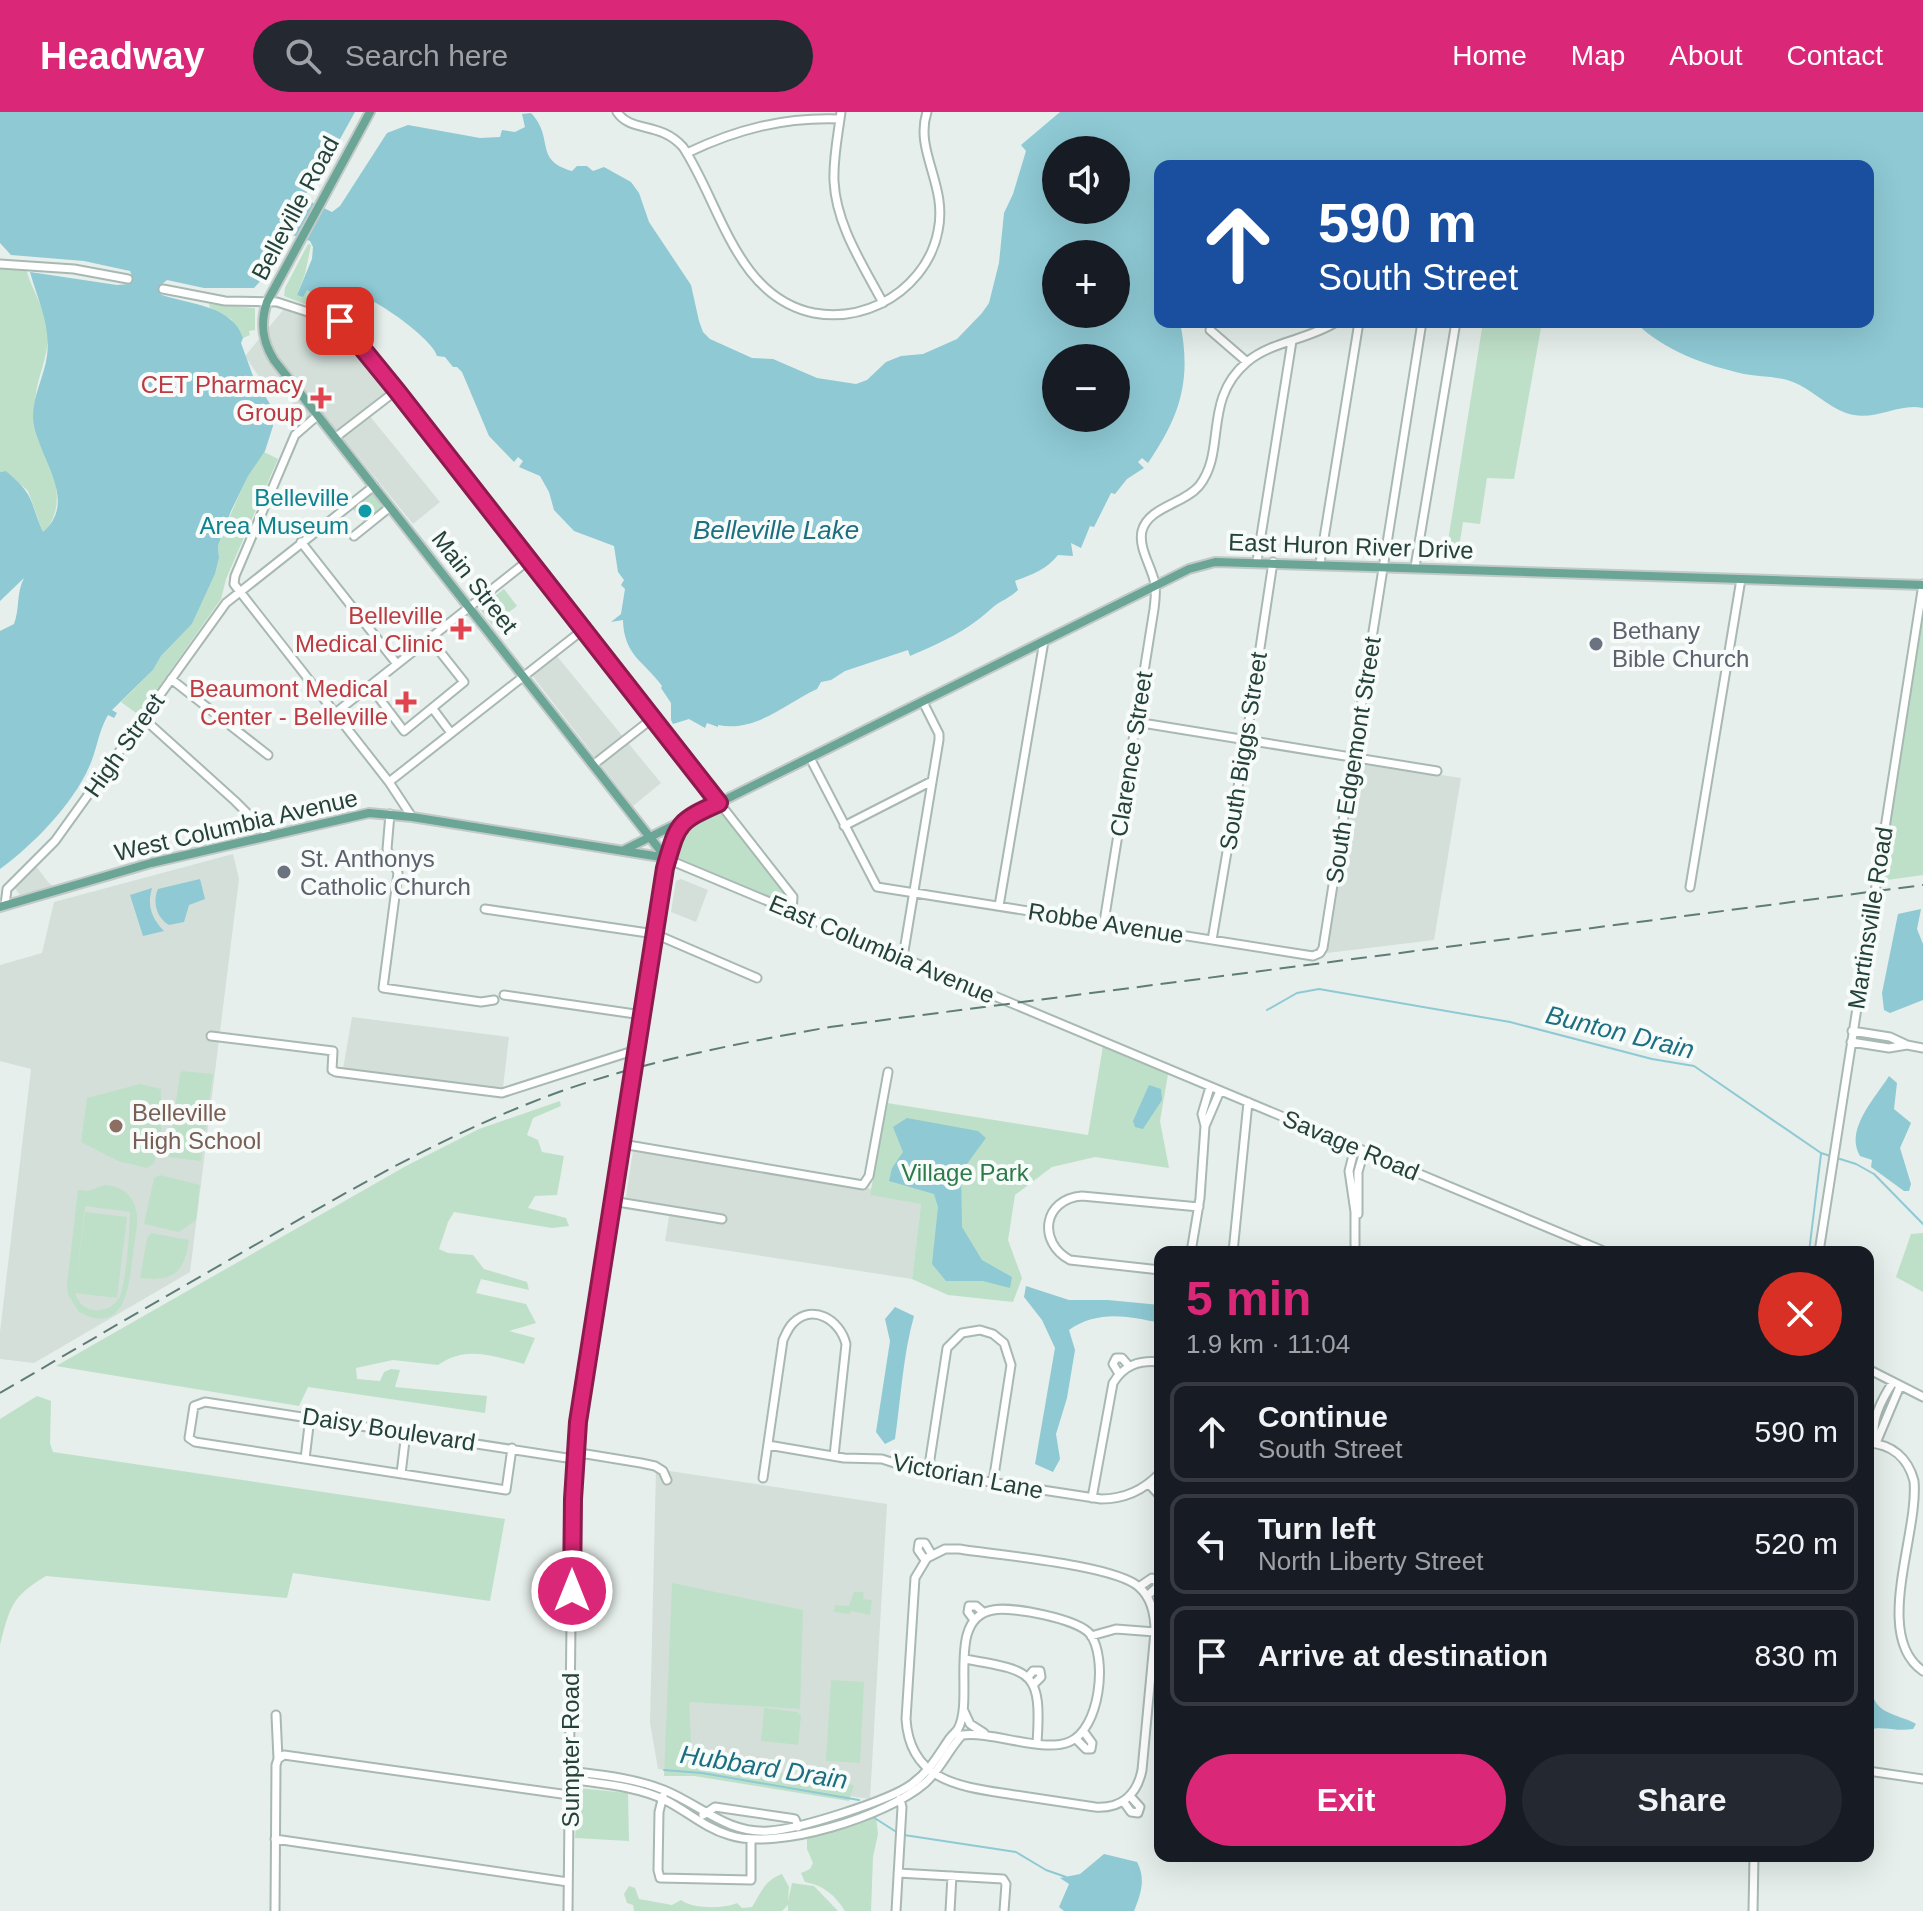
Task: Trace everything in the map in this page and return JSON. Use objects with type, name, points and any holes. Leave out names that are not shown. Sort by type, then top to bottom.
[{"type":"main road","name":"Belleville Road","points":[[262,325],[267,302],[370,112]]},
{"type":"main road","name":"Main Street","points":[[262,325],[271,355],[667,859]]},
{"type":"main road","name":"East Huron River Drive","points":[[624,850],[1205,564],[1257,561],[1923,585]]},
{"type":"main road","name":"West Columbia Avenue","points":[[3,906],[97,877],[355,816],[390,814],[412,817],[667,859]]},
{"type":"street","points":[[617,112],[626,122],[667,133],[687,153],[744,263],[771,294],[796,308],[825,314],[856,312],[883,303],[901,292],[917,276],[932,250],[939,229],[939,192],[923,137],[927,112]]},
{"type":"street","points":[[687,153],[729,134],[760,125],[841,116],[834,168],[837,204],[846,231],[883,303]]},
{"type":"street","points":[[0,264],[74,269],[128,279]]},
{"type":"street","points":[[163,289],[225,301],[277,302],[345,324],[793,897],[792,910]]},
{"type":"street","points":[[1155,586],[1142,541],[1142,528],[1153,515],[1190,494],[1203,480],[1209,464],[1220,403],[1231,379],[1247,362],[1265,350],[1326,328]]},
{"type":"street","points":[[1320,563],[1358,328]]},
{"type":"street","name":"South Edgemont Street","points":[[1320,953],[1421,328]]},
{"type":"street","points":[[1415,567],[1455,328]]},
{"type":"street","points":[[1210,330],[1247,362]]},
{"type":"street","points":[[1257,561],[1292,341]]},
{"type":"street","points":[[336,437],[397,390]]},
{"type":"street","points":[[318,415],[295,435],[234,584],[389,782],[412,817]]},
{"type":"street","name":"High Street","points":[[3,906],[7,889],[55,841],[216,614],[239,590],[374,486]]},
{"type":"street","points":[[354,536],[390,507]]},
{"type":"street","points":[[301,542],[397,664]]},
{"type":"street","points":[[334,714],[529,560]]},
{"type":"street","name":"South Biggs Street","points":[[1212,940],[1273,562]]},
{"type":"street","points":[[1690,887],[1741,579]]},
{"type":"street","name":"Martinsville Road","points":[[1820,1246],[1923,585]]},
{"type":"street","name":"Clarence Street","points":[[1104,922],[1154,609],[1155,586]]},
{"type":"street","points":[[389,782],[584,629]]},
{"type":"street","points":[[370,686],[404,731],[433,709],[464,682],[430,639]]},
{"type":"street","points":[[999,906],[1044,641]]},
{"type":"street","points":[[171,679],[268,755]]},
{"type":"street","points":[[903,957],[939,737],[923,702]]},
{"type":"street","points":[[433,709],[451,733]]},
{"type":"street","points":[[143,718],[269,835]]},
{"type":"street","points":[[593,765],[653,718]]},
{"type":"street","points":[[1136,722],[1437,771]]},
{"type":"street","points":[[810,758],[844,826],[932,781]]},
{"type":"street","points":[[390,814],[387,849],[398,873],[383,988],[481,1002],[494,1000]]},
{"type":"street","name":"Sumpter Road","points":[[568,1911],[575,1455],[667,859],[674,835],[685,820]]},
{"type":"street","name":"Robbe Avenue","points":[[844,826],[872,884],[877,887],[1313,956],[1320,953]]},
{"type":"street","name":"East Columbia Avenue","points":[[667,859],[1096,1039]]},
{"type":"street","points":[[485,909],[655,934],[757,978]]},
{"type":"street","points":[[504,995],[642,1015]]},
{"type":"street","points":[[1852,1031],[1890,1037],[1923,1048]]},
{"type":"street","points":[[211,1036],[333,1051],[332,1070],[336,1072],[502,1093],[636,1050]]},
{"type":"street","name":"Savage Road","points":[[1096,1039],[1592,1246]]},
{"type":"street","points":[[1851,1042],[1889,1048],[1907,1045]]},
{"type":"street","points":[[622,1144],[863,1185],[869,1176],[888,1072]]},
{"type":"street","points":[[1192,1246],[1199,1207],[1205,1126],[1202,1114],[1210,1087]]},
{"type":"street","points":[[1205,1126],[1220,1091]]},
{"type":"street","points":[[1234,1246],[1248,1102]]},
{"type":"street","points":[[1355,1147],[1349,1171],[1357,1246]]},
{"type":"street","points":[[1356,1229],[1358,1172],[1364,1151]]},
{"type":"street","points":[[1154,1269],[1070,1260],[1051,1242],[1047,1231],[1051,1214],[1064,1200],[1082,1196],[1199,1207]]},
{"type":"street","points":[[612,1201],[722,1219]]},
{"type":"street","points":[[763,1478],[783,1340],[794,1321],[808,1314],[820,1315],[839,1327],[846,1344],[834,1456]]},
{"type":"street","points":[[928,1472],[947,1348],[962,1333],[980,1330],[993,1334],[1004,1343],[1011,1365],[993,1482]]},
{"type":"street","points":[[1119,1374],[1113,1364],[1114,1359],[1122,1358],[1129,1366]]},
{"type":"street","points":[[1092,1498],[1109,1393],[1119,1374],[1129,1366],[1143,1361],[1154,1362]]},
{"type":"street","points":[[1874,1372],[1923,1397]]},
{"type":"street","points":[[1874,1438],[1896,1384]]},
{"type":"street","name":"Daisy Boulevard","points":[[305,1459],[195,1442],[189,1438],[194,1406],[203,1402],[567,1458],[586,1454],[655,1466],[663,1471],[667,1480]]},
{"type":"street","points":[[310,1417],[305,1459],[401,1474],[506,1490],[512,1448]]},
{"type":"street","points":[[401,1474],[406,1432]]},
{"type":"street","points":[[1874,1444],[1888,1447],[1901,1456],[1914,1481],[1898,1623],[1904,1651],[1922,1670]]},
{"type":"street","name":"Victorian Lane","points":[[768,1445],[834,1456],[882,1459],[928,1472],[1092,1498],[1123,1496],[1154,1479]]},
{"type":"street","points":[[1149,1484],[1154,1489]]},
{"type":"street","points":[[1154,1614],[1147,1596],[1139,1587],[1110,1572],[959,1549],[945,1549],[928,1557],[917,1572],[914,1584],[906,1719],[912,1747],[932,1771],[961,1787],[1109,1807],[1127,1799],[1137,1786],[1142,1770],[1154,1643]]},
{"type":"street","points":[[1139,1587],[1154,1579]]},
{"type":"street","points":[[1147,1596],[1154,1590]]},
{"type":"street","points":[[974,1620],[968,1612],[969,1606],[976,1606],[983,1612]]},
{"type":"street","points":[[569,1775],[664,1795],[724,1834],[773,1840],[848,1821],[899,1797],[932,1771],[962,1735],[990,1735],[1058,1745],[1076,1739],[1084,1732],[1095,1709],[1099,1662],[1091,1636],[1080,1625],[1001,1609],[983,1612],[974,1620],[966,1635],[964,1714],[970,1724],[990,1735]]},
{"type":"street","points":[[1091,1636],[1116,1629],[1154,1632]]},
{"type":"street","points":[[965,1659],[1010,1667],[1031,1680],[1039,1706],[1037,1743]]},
{"type":"street","points":[[932,1771],[958,1729],[963,1704]]},
{"type":"street","points":[[275,1911],[280,1758],[276,1715]]},
{"type":"street","points":[[1076,1739],[1086,1749],[1091,1749],[1092,1743],[1084,1732]]},
{"type":"street","points":[[280,1758],[317,1758],[569,1795]]},
{"type":"street","points":[[1874,1772],[1923,1779]]},
{"type":"street","points":[[569,1775],[628,1780],[751,1836],[899,1797]]},
{"type":"street","points":[[664,1795],[659,1812],[660,1878],[751,1880],[751,1836]]},
{"type":"street","points":[[896,1911],[899,1797]]},
{"type":"street","points":[[699,1820],[715,1807],[795,1819],[800,1834]]},
{"type":"street","points":[[275,1839],[568,1882]]},
{"type":"street","points":[[1753,1911],[1754,1862]]},
{"type":"street","points":[[898,1873],[1003,1879],[1006,1884],[1004,1911]]},
{"type":"street","points":[[950,1911],[952,1876]]},
{"type":"shaded area","points":[[284,309],[343,328],[391,388],[364,409],[440,502],[413,524],[320,410],[296,427],[283,412],[297,399],[279,376],[264,384],[245,356]]},
{"type":"shaded area","points":[[556,655],[661,783],[633,806],[531,674]]},
{"type":"shaded area","points":[[1357,762],[1461,778],[1434,940],[1327,953]]},
{"type":"shaded area","name":"Belleville High School","points":[[233,854],[239,879],[190,1272],[34,1363],[0,1359],[0,1332],[31,1069],[0,1061],[0,965],[42,953],[54,902]]},
{"type":"shaded area","points":[[36,866],[53,886],[20,895],[13,886]]},
{"type":"shaded area","points":[[681,879],[708,890],[696,922],[671,912],[676,881]]},
{"type":"shaded area","points":[[352,1017],[509,1037],[502,1096],[342,1075]]},
{"type":"shaded area","points":[[633,1151],[922,1197],[912,1279],[665,1241],[669,1216],[624,1209]]},
{"type":"shaded area","points":[[656,1469],[887,1504],[870,1799],[658,1769],[650,1723]]},
{"type":"green space","points":[[308,244],[311,245],[305,274],[297,295],[307,290],[345,294],[327,313],[284,296],[285,288]]},
{"type":"green space","points":[[0,268],[27,270],[48,326],[47,349],[36,392],[35,418],[38,438],[49,462],[57,494],[54,515],[43,533],[28,491],[6,471],[0,472]]},
{"type":"green space","points":[[209,304],[255,308],[255,330],[249,331],[250,335],[243,338],[231,319],[210,308]]},
{"type":"green space","points":[[1482,328],[1541,328],[1514,479],[1487,478],[1480,524],[1463,522],[1457,561],[1445,560]]},
{"type":"green space","points":[[264,452],[278,459],[226,579],[221,599],[139,715],[121,702],[192,624],[215,574],[218,546],[232,511],[248,475]]},
{"type":"green space","points":[[373,493],[382,507],[364,522],[352,508]]},
{"type":"green space","points":[[504,589],[517,606],[492,625],[479,608]]},
{"type":"green space","points":[[1923,612],[1923,875],[1880,881]]},
{"type":"green space","points":[[720,809],[791,898],[791,902],[786,904],[672,855],[679,835],[688,824]]},
{"type":"green space","name":"Village Park","points":[[1103,1046],[1168,1074],[1160,1121],[1169,1168],[1095,1157],[1052,1167],[1015,1195],[1008,1240],[1022,1278],[1013,1302],[948,1295],[912,1279],[921,1204],[870,1195],[887,1103],[1088,1135]]},
{"type":"green space","points":[[180,1073],[213,1074],[201,1161],[168,1157]]},
{"type":"green space","points":[[140,1084],[161,1089],[161,1136],[154,1163],[147,1168],[118,1161],[81,1142],[87,1098]]},
{"type":"green space","points":[[560,1101],[561,1106],[533,1118],[527,1135],[538,1140],[542,1152],[564,1156],[557,1195],[535,1196],[528,1208],[566,1218],[569,1226],[552,1228],[454,1212],[439,1249],[473,1255],[484,1269],[527,1282],[529,1290],[481,1279],[476,1293],[526,1304],[536,1323],[509,1331],[535,1338],[524,1364],[470,1354],[459,1355],[438,1365],[393,1360],[356,1368],[357,1379],[380,1381],[384,1372],[400,1370],[395,1387],[487,1396],[485,1413],[308,1387],[299,1406],[56,1366],[406,1166],[479,1129]]},
{"type":"green space","points":[[160,1175],[200,1185],[196,1220],[179,1232],[144,1224],[154,1178]]},
{"type":"green space","points":[[104,1185],[122,1190],[132,1199],[137,1216],[127,1293],[116,1313],[107,1318],[95,1318],[79,1312],[68,1295],[78,1190],[88,1191]],"holes":[[[85,1206],[130,1212],[126,1268],[120,1296],[109,1308],[86,1308],[75,1293],[117,1298],[127,1217],[85,1212],[75,1292]]]},
{"type":"green space","points":[[151,1233],[189,1240],[184,1260],[175,1273],[161,1278],[140,1278],[147,1238]]},
{"type":"green space","points":[[1923,1233],[1923,1292],[1896,1277],[1911,1234]]},
{"type":"green space","points":[[37,1396],[51,1401],[50,1443],[53,1452],[505,1519],[490,1601],[293,1573],[287,1598],[46,1576],[25,1590],[14,1604],[0,1645],[0,1419]]},
{"type":"green space","points":[[672,1583],[803,1610],[800,1709],[689,1702],[692,1758],[854,1785],[849,1801],[694,1776],[664,1776]]},
{"type":"green space","points":[[854,1592],[864,1592],[863,1599],[872,1600],[870,1615],[851,1611],[850,1614],[834,1612],[835,1605],[849,1606]]},
{"type":"green space","points":[[831,1680],[864,1682],[860,1763],[826,1761]]},
{"type":"green space","points":[[764,1708],[797,1712],[801,1716],[798,1745],[761,1741]]},
{"type":"green space","points":[[578,1788],[628,1793],[629,1841],[575,1838]]},
{"type":"green space","points":[[876,1816],[878,1834],[873,1857],[871,1911],[845,1911],[828,1892],[805,1882],[801,1873],[810,1869],[813,1863],[807,1849],[807,1838]]},
{"type":"green space","points":[[782,1874],[789,1887],[788,1901],[792,1883],[814,1886],[838,1911],[788,1911],[788,1905],[782,1911],[634,1911],[624,1894],[629,1886],[635,1888],[639,1899],[672,1905],[681,1900],[709,1907],[737,1903],[742,1908],[752,1907],[767,1883]]},
{"type":"water","name":"Belleville Lake","points":[[0,112],[355,112],[305,195],[309,201],[332,212],[340,206],[387,133],[408,125],[480,138],[500,137],[502,130],[515,132],[525,127],[522,114],[531,113],[542,131],[548,154],[560,166],[572,171],[577,166],[587,166],[593,171],[604,167],[631,182],[639,193],[649,222],[691,285],[699,321],[710,339],[752,358],[773,359],[817,378],[856,384],[867,380],[886,362],[901,356],[923,354],[957,339],[982,313],[989,303],[999,263],[1004,213],[1026,151],[1021,145],[1060,112],[1923,112],[1923,408],[1904,408],[1866,416],[1846,413],[1793,382],[1744,374],[1686,356],[1642,328],[1874,328],[1874,160],[1154,160],[1154,328],[1181,328],[1185,362],[1184,380],[1175,413],[1148,463],[1142,458],[1138,462],[1144,468],[1127,479],[1115,494],[1111,493],[1094,527],[1090,526],[1081,548],[1071,543],[1073,556],[1058,555],[1044,568],[1015,581],[1018,590],[1015,593],[963,630],[910,656],[908,650],[845,671],[821,682],[817,689],[770,715],[745,725],[718,727],[707,723],[705,728],[689,719],[673,724],[671,703],[662,686],[631,650],[623,620],[611,622],[621,614],[625,589],[621,585],[624,580],[618,572],[614,546],[574,531],[554,510],[540,476],[519,467],[523,461],[518,457],[514,462],[489,436],[462,372],[445,357],[437,356],[425,340],[402,320],[355,294],[327,297],[307,290],[303,297],[297,295],[312,259],[310,241],[287,233],[283,236],[264,277],[254,288],[204,288],[167,280],[159,292],[162,295],[209,308],[238,327],[253,376],[270,404],[269,409],[274,411],[273,426],[265,451],[248,476],[231,511],[218,546],[215,574],[192,624],[161,656],[153,670],[112,710],[117,713],[114,718],[108,715],[89,767],[73,795],[38,836],[0,869],[0,631],[14,624],[24,578],[0,601],[0,472],[6,471],[27,493],[43,532],[54,519],[58,505],[53,476],[35,431],[33,417],[48,345],[43,313],[30,272],[117,285],[130,284],[130,271],[84,261],[11,255],[0,243]]},
{"type":"water","points":[[200,879],[205,899],[189,905],[184,922],[169,925],[159,914],[156,904],[158,889]]},
{"type":"water","points":[[152,888],[151,911],[164,931],[143,936],[130,895]]},
{"type":"water","points":[[1921,909],[1917,929],[1923,944],[1923,1000],[1890,1013],[1884,1010],[1882,993],[1898,914]]},
{"type":"water","points":[[1889,1076],[1897,1083],[1894,1109],[1911,1123],[1900,1148],[1911,1184],[1909,1191],[1904,1191],[1871,1167],[1872,1160],[1860,1156],[1856,1146],[1856,1135],[1864,1114]]},
{"type":"water","points":[[1149,1085],[1161,1089],[1162,1100],[1143,1129],[1135,1127],[1133,1121]]},
{"type":"water","points":[[907,1118],[978,1131],[986,1138],[961,1172],[962,1227],[982,1260],[1012,1277],[1010,1288],[983,1281],[946,1281],[932,1264],[938,1207],[934,1194],[889,1181],[892,1168],[903,1152],[893,1127]]},
{"type":"water","points":[[1026,1286],[1069,1300],[1154,1304],[1154,1322],[1102,1317],[1069,1330],[1075,1350],[1067,1398],[1056,1434],[1060,1459],[1053,1472],[1035,1464],[1055,1348],[1042,1320],[1024,1297]]},
{"type":"water","points":[[895,1307],[914,1316],[895,1439],[885,1444],[876,1432],[890,1341],[885,1319]]},
{"type":"water","points":[[1874,1698],[1888,1712],[1916,1724],[1913,1729],[1874,1729]]},
{"type":"water","points":[[1104,1854],[1137,1862],[1142,1886],[1134,1911],[1064,1911],[1059,1907],[1069,1884],[1060,1878],[1080,1874]]},
{"type":"waterway","name":"Bunton Drain","points":[[1267,1010],[1297,993],[1319,989],[1510,1022],[1652,1059],[1694,1066],[1821,1153],[1856,1164],[1874,1174],[1923,1224]]},
{"type":"waterway","points":[[1810,1246],[1821,1154]]},
{"type":"waterway","name":"Hubbard Drain","points":[[664,1770],[702,1773],[859,1800]]},
{"type":"waterway","name":"Hubbard Drain","points":[[873,1817],[898,1833]]},
{"type":"waterway","name":"Hubbard Drain","points":[[904,1835],[1016,1852],[1046,1870],[1066,1877]]},
{"type":"railway","points":[[0,1393],[402,1162],[548,1096],[652,1064],[830,1027],[1923,885]]},
{"type":"place","name":"CET Pharmacy Group","points":[[321,398]]},
{"type":"place","name":"Belleville Area Museum","points":[[365,511]]},
{"type":"place","name":"Belleville Medical Clinic","points":[[461,629]]},
{"type":"place","name":"Bethany Bible Church","points":[[1596,644]]},
{"type":"place","name":"Beaumont Medical Center - Belleville","points":[[406,702]]},
{"type":"place","name":"St. Anthonys Catholic Church","points":[[284,872]]},
{"type":"place","name":"Belleville High School","points":[[116,1126]]},
{"type":"route","points":[[340,321],[719,803],[685,820],[674,835],[665,868],[578,1422],[572,1591]]}]
